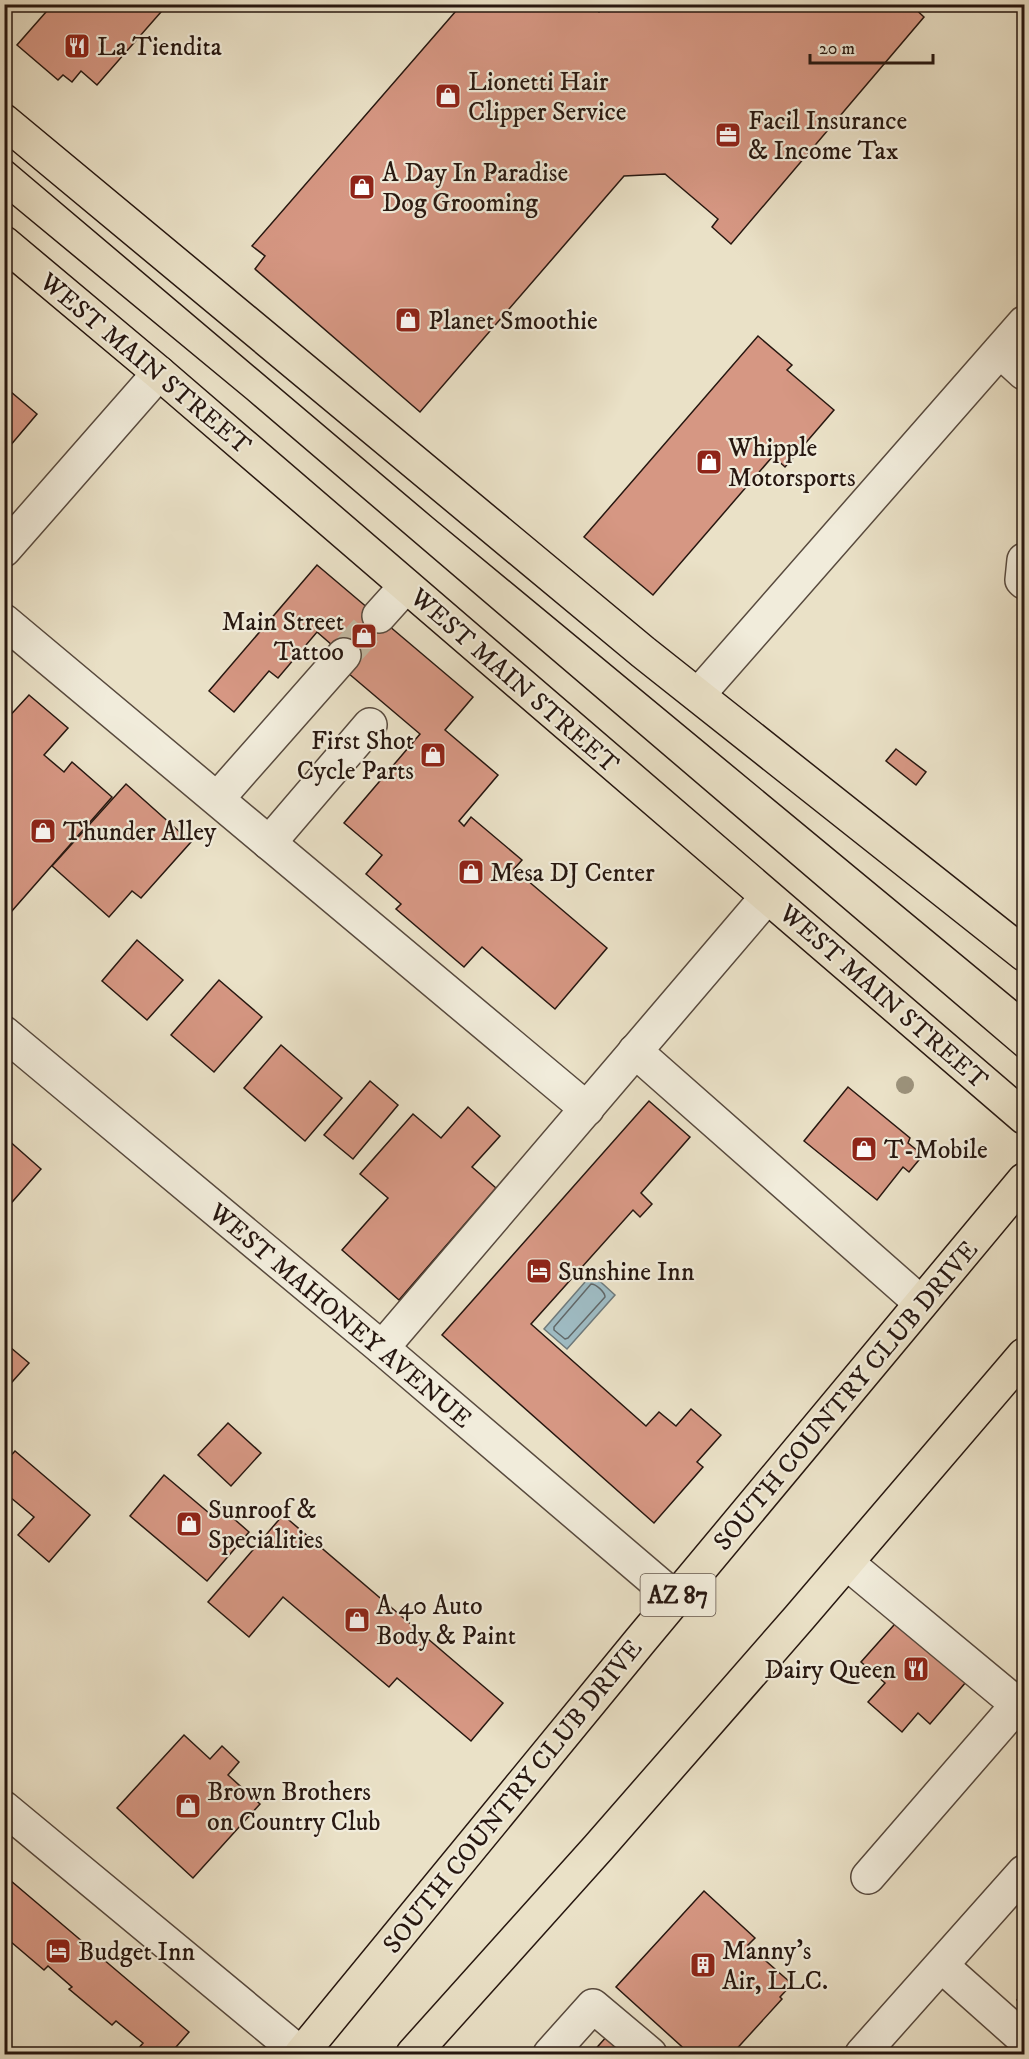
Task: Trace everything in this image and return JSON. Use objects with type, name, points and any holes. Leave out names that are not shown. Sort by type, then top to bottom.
[{"type":"main road","points":[[4,121],[453,495],[698,695],[1024,954]]},
{"type":"main road","name":"WEST MAIN STREET","points":[[4,243],[159,373],[1024,1117]]},
{"type":"main road","name":"SOUTH COUNTRY CLUB DRIVE","points":[[301,2054],[675,1598],[1024,1180]]},
{"type":"main road","points":[[413,2055],[598,1848],[847,1563],[1024,1355]]},
{"type":"street","points":[[698,695],[1024,323]]},
{"type":"street","points":[[1000,351],[1024,373]]},
{"type":"street","points":[[4,550],[159,373]]},
{"type":"street","points":[[1024,560],[1022,580],[1024,582]]},
{"type":"street","points":[[379,616],[406,586]]},
{"type":"street","points":[[4,621],[587,1109]]},
{"type":"street","points":[[218,798],[344,655]]},
{"type":"street","points":[[269,843],[370,725]]},
{"type":"street","points":[[382,1348],[767,897]]},
{"type":"street","name":"WEST MAHONEY AVENUE","points":[[4,1034],[382,1348],[675,1598]]},
{"type":"street","points":[[635,1051],[921,1303]]},
{"type":"street","points":[[847,1563],[1021,1707],[868,1877]]},
{"type":"street","points":[[4,1808],[301,2054]]},
{"type":"street","points":[[862,2055],[1024,1872]]},
{"type":"street","points":[[942,1966],[1024,2039]]},
{"type":"street","points":[[550,2055],[593,2006],[650,2055]]},
{"type":"water","points":[[592,1274],[615,1295],[567,1349],[544,1329]]},
{"type":"building","points":[[53,4],[168,4],[97,85],[81,71],[72,82],[63,75],[58,80],[17,45]]},
{"type":"building","points":[[462,4],[590,4],[599,12],[606,4],[910,4],[924,17],[731,244],[712,227],[718,219],[665,174],[624,176],[420,412],[255,269],[265,256],[252,246]]},
{"type":"building","name":"Whipple Motorsports","points":[[758,336],[792,365],[787,370],[834,410],[785,467],[773,456],[653,595],[584,537]]},
{"type":"building","points":[[4,386],[37,414],[4,453]]},
{"type":"building","points":[[317,565],[473,697],[445,730],[498,775],[459,821],[464,826],[471,817],[522,860],[514,869],[607,948],[555,1009],[482,947],[464,967],[396,909],[401,904],[366,874],[382,855],[344,823],[420,734],[348,673],[355,665],[317,632],[278,678],[269,671],[234,712],[209,691]]},
{"type":"building","name":"Thunder Alley","points":[[29,695],[68,728],[44,755],[64,772],[72,762],[112,797],[4,920],[4,722]]},
{"type":"building","points":[[896,749],[926,772],[916,785],[886,761]]},
{"type":"building","points":[[126,784],[191,842],[141,898],[132,891],[109,917],[52,866]]},
{"type":"building","points":[[137,940],[183,980],[147,1020],[102,981]]},
{"type":"building","points":[[219,980],[262,1017],[214,1072],[171,1035]]},
{"type":"building","points":[[281,1045],[342,1098],[305,1141],[244,1088]]},
{"type":"building","points":[[370,1081],[398,1105],[353,1159],[324,1135]]},
{"type":"building","name":"T-Mobile","points":[[848,1087],[910,1138],[908,1143],[923,1155],[909,1172],[903,1167],[877,1200],[804,1141]]},
{"type":"building","name":"Sunshine Inn","points":[[649,1101],[690,1137],[641,1193],[652,1204],[640,1217],[633,1210],[531,1324],[646,1426],[659,1412],[676,1426],[691,1409],[721,1435],[697,1462],[703,1467],[654,1523],[442,1335]]},
{"type":"building","points":[[468,1107],[500,1136],[472,1167],[496,1188],[399,1300],[342,1250],[388,1198],[360,1174],[413,1114],[441,1138]]},
{"type":"building","points":[[7,1139],[41,1169],[6,1209],[4,1143]]},
{"type":"building","points":[[4,1342],[29,1363],[4,1391]]},
{"type":"building","points":[[228,1423],[261,1453],[231,1486],[198,1455]]},
{"type":"building","points":[[15,1451],[90,1515],[49,1562],[18,1535],[34,1517],[4,1492],[4,1463]]},
{"type":"building","name":"Sunroof & Specialities","points":[[164,1475],[209,1513],[217,1504],[249,1532],[207,1581],[130,1516]]},
{"type":"building","name":"A 40 Auto Body & Paint","points":[[283,1515],[503,1703],[471,1741],[397,1678],[389,1687],[283,1597],[249,1637],[208,1602]]},
{"type":"building","name":"Dairy Queen","points":[[902,1616],[972,1675],[930,1724],[918,1713],[902,1732],[868,1702],[885,1683],[861,1662]]},
{"type":"building","name":"Brown Brothers on Country Club","points":[[184,1735],[210,1759],[222,1746],[239,1762],[228,1775],[260,1804],[193,1878],[117,1808]]},
{"type":"building","name":"Budget Inn","points":[[4,1875],[189,2032],[170,2054],[143,2054],[137,2050],[143,2043],[116,2021],[112,2025],[69,1989],[72,1987],[48,1966],[44,1970],[4,1936]]},
{"type":"building","name":"Manny's Air, LLC.","points":[[704,1891],[755,1938],[748,1945],[792,1984],[780,1997],[782,1999],[732,2054],[690,2054],[616,1987]]},
{"type":"building","points":[[1024,1990],[1024,2007],[1017,2000]]},
{"type":"building","points":[[608,2035],[631,2054],[591,2054]]},
{"type":"building","points":[[4,2043],[15,2052],[19,2048],[27,2054],[4,2054]]},
{"type":"tunnel","points":[[344,655],[379,616]]},
{"type":"tram line","points":[[4,155],[433,518],[1024,1007]]},
{"type":"tram line","points":[[4,198],[247,399],[1024,1062]]},
{"type":"place","name":"La Tiendita","points":[[77,46]]},
{"type":"place","name":"Lionetti Hair Clipper Service","points":[[448,96]]},
{"type":"place","name":"Facil Insurance & Income Tax","points":[[728,135]]},
{"type":"place","name":"A Day In Paradise Dog Grooming","points":[[362,187]]},
{"type":"place","name":"Planet Smoothie","points":[[408,320]]},
{"type":"place","name":"Whipple Motorsports","points":[[709,462]]},
{"type":"place","name":"Main Street Tattoo","points":[[364,636]]},
{"type":"place","name":"First Shot Cycle Parts","points":[[433,755]]},
{"type":"place","name":"Thunder Alley","points":[[43,831]]},
{"type":"place","name":"Mesa DJ Center","points":[[471,872]]},
{"type":"place","name":"T-Mobile","points":[[864,1149]]},
{"type":"place","name":"Sunshine Inn","points":[[539,1271]]},
{"type":"place","name":"Sunroof & Specialities","points":[[189,1524]]},
{"type":"place","name":"A 40 Auto Body & Paint","points":[[357,1620]]},
{"type":"place","name":"Dairy Queen","points":[[916,1669]]},
{"type":"place","name":"Brown Brothers on Country Club","points":[[188,1806]]},
{"type":"place","name":"Budget Inn","points":[[58,1951]]},
{"type":"place","name":"Manny's Air, LLC.","points":[[703,1965]]}]
